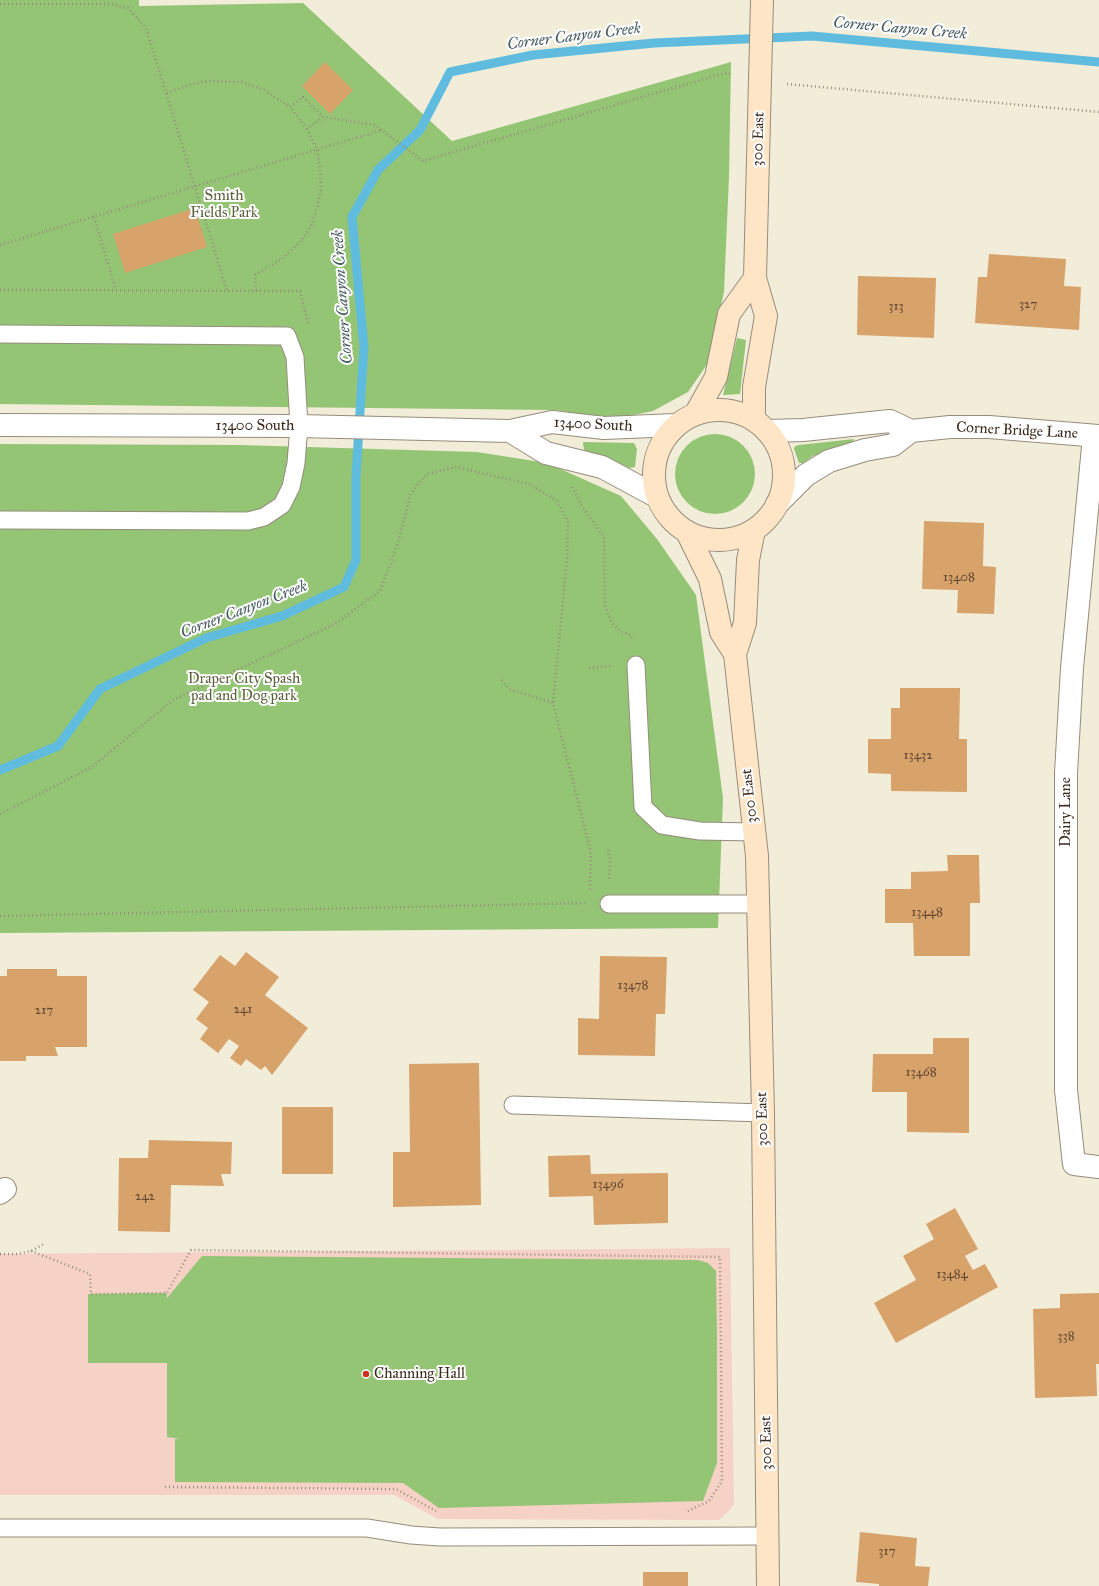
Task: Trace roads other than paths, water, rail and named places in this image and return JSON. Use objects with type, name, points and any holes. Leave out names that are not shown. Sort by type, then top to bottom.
[{"type":"main road","name":"300 East","points":[[761,425],[754,387],[766,316],[754,278],[762,3]]},
{"type":"main road","points":[[696,413],[716,377],[729,314],[754,278]]},
{"type":"main road","points":[[710,410],[726,410],[740,413],[761,425],[778,447],[784,466],[784,485],[778,504],[768,518],[754,530],[738,538],[721,540],[703,538],[687,532],[674,523],[656,496],[653,477],[655,458],[663,440],[676,425],[685,418],[696,413],[710,410]]},
{"type":"main road","name":"300 East","points":[[754,530],[748,560],[745,623],[735,654],[757,856],[763,1113],[768,1586]]},
{"type":"main road","name":"300 East","points":[[687,532],[710,579],[721,632],[735,654]]},
{"type":"street","points":[[761,425],[803,430],[890,421],[911,431],[893,445],[865,450],[829,461],[806,475],[778,504]]},
{"type":"street","name":"13400 South","points":[[0,425],[298,426],[510,431],[552,422],[604,428],[676,425]]},
{"type":"street","name":"Corner Bridge Lane","points":[[911,431],[950,427],[989,427],[1097,436]]},
{"type":"street","name":"13400 South","points":[[510,431],[546,453],[602,467],[656,496]]},
{"type":"street","name":"Dairy Lane","points":[[1097,436],[1072,668],[1066,773],[1066,1090],[1074,1164],[1099,1167]]},
{"type":"lane","points":[[0,334],[287,336],[296,357],[298,426],[296,463],[291,487],[282,505],[264,517],[248,521],[0,520]]},
{"type":"lane","points":[[636,665],[643,807],[662,825],[700,831],[754,832]]},
{"type":"lane","points":[[609,904],[758,904]]},
{"type":"lane","points":[[513,1105],[763,1113]]},
{"type":"lane","points":[[0,1528],[367,1528],[411,1535],[440,1537],[768,1536]]},
{"type":"waterway","name":"Corner Canyon Creek","points":[[0,770],[58,746],[100,689],[206,638],[282,616],[344,587],[356,560],[356,476],[364,347],[352,217],[378,170],[420,130],[450,72],[533,55],[654,43],[812,36],[1099,62]]},
{"type":"place","name":"Channing Hall","points":[[366,1374]]},
{"type":"park label","name":"Smith Fields Park","points":[[224,204]]},
{"type":"park label","name":"Draper City Spash pad and Dog park","points":[[244,688]]}]
